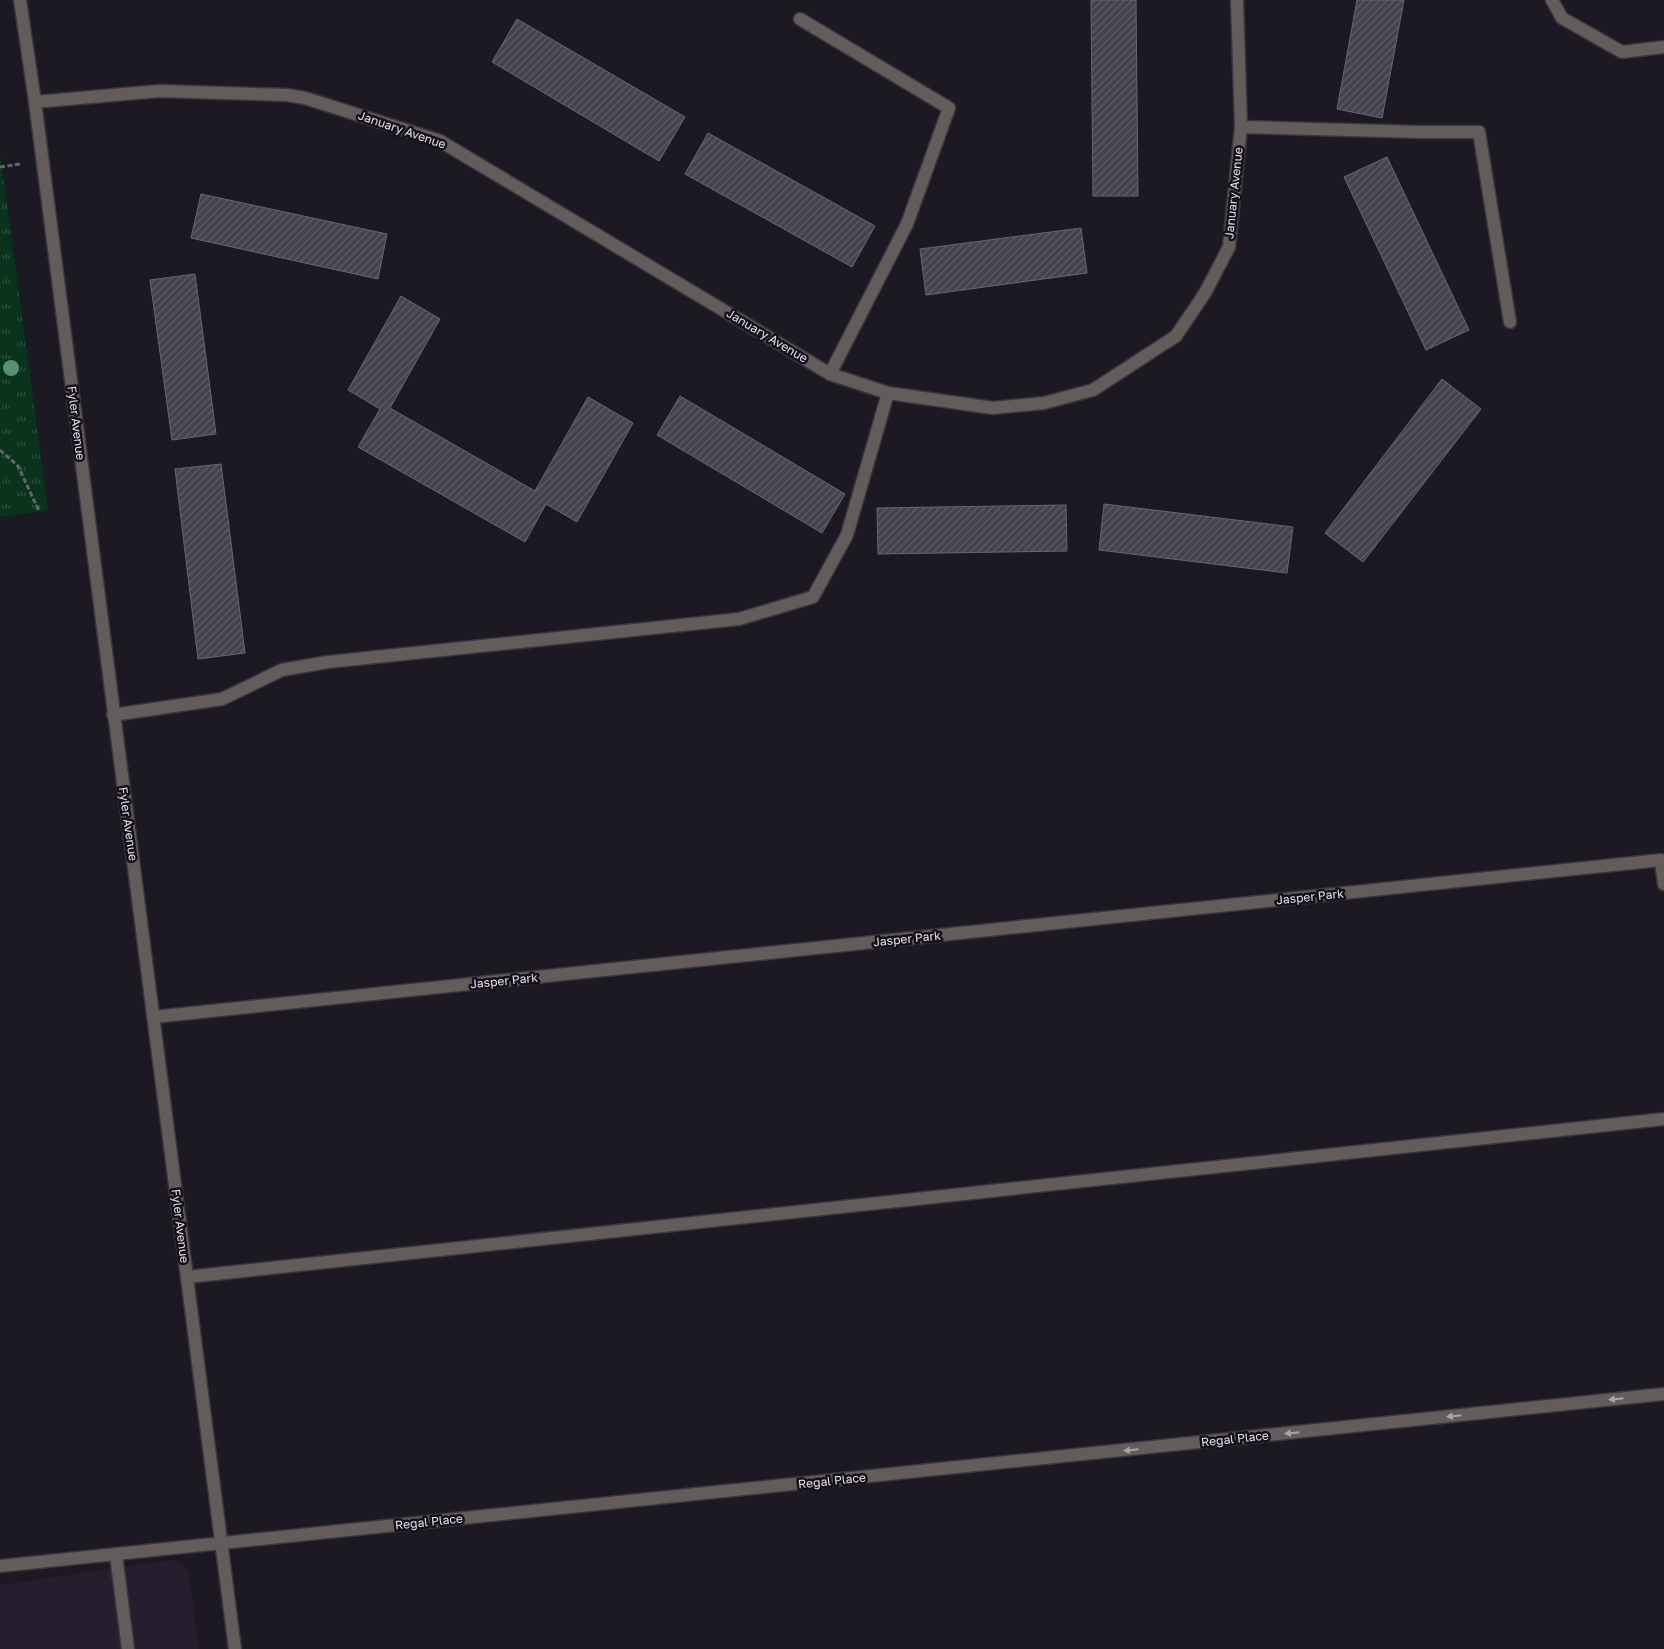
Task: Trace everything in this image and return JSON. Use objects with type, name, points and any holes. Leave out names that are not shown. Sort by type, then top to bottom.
[{"type":"street","name":"Fyler Avenue","points":[[20,0],[35,102],[234,1649]]},
{"type":"street","name":"January Avenue","points":[[35,102],[158,91],[287,95],[305,98],[440,141],[830,374],[888,393],[993,408],[1044,404],[1093,390],[1176,336],[1205,293],[1229,248],[1241,127],[1237,0]]},
{"type":"street","points":[[1552,0],[1562,18],[1622,52],[1664,47]]},
{"type":"street","points":[[800,19],[949,108],[907,224],[830,374]]},
{"type":"street","points":[[1241,127],[1478,132],[1510,322]]},
{"type":"street","points":[[113,715],[222,699],[282,670],[328,662],[739,619],[813,597],[847,535],[888,393]]},
{"type":"street","name":"Jasper Park","points":[[153,1018],[1661,860],[1664,884]]},
{"type":"street","points":[[187,1277],[1664,1120]]},
{"type":"street","name":"Regal Place","points":[[0,1566],[1664,1394]]},
{"type":"street","points":[[116,1555],[128,1649]]},
{"type":"path","points":[[0,450],[18,466],[39,511]]},
{"type":"shaded area","points":[[173,1560],[184,1565],[189,1575],[199,1649],[0,1649],[0,1585]]},
{"type":"green space","points":[[0,153],[48,510],[0,517]]},
{"type":"building","points":[[1091,0],[1136,0],[1138,196],[1093,196]]},
{"type":"building","points":[[1357,0],[1404,0],[1382,118],[1337,109]]},
{"type":"building","points":[[517,19],[685,117],[659,161],[492,62]]},
{"type":"building","points":[[708,133],[875,226],[852,267],[685,174]]},
{"type":"building","points":[[1387,157],[1469,330],[1426,350],[1344,177]]},
{"type":"building","points":[[201,194],[387,234],[378,279],[191,238]]},
{"type":"building","points":[[1081,228],[1087,273],[926,295],[920,249]]},
{"type":"building","points":[[195,274],[216,434],[172,440],[150,280]]},
{"type":"building","points":[[401,296],[440,319],[390,408],[535,491],[588,397],[633,423],[577,522],[546,504],[525,542],[358,447],[380,409],[348,390]]},
{"type":"building","points":[[1442,379],[1481,409],[1363,562],[1325,533]]},
{"type":"building","points":[[680,396],[845,494],[822,533],[657,435]]},
{"type":"building","points":[[221,464],[245,653],[198,659],[175,469]]},
{"type":"building","points":[[1104,504],[1293,527],[1287,573],[1099,550]]},
{"type":"building","points":[[1066,505],[1067,551],[878,554],[877,508]]}]
